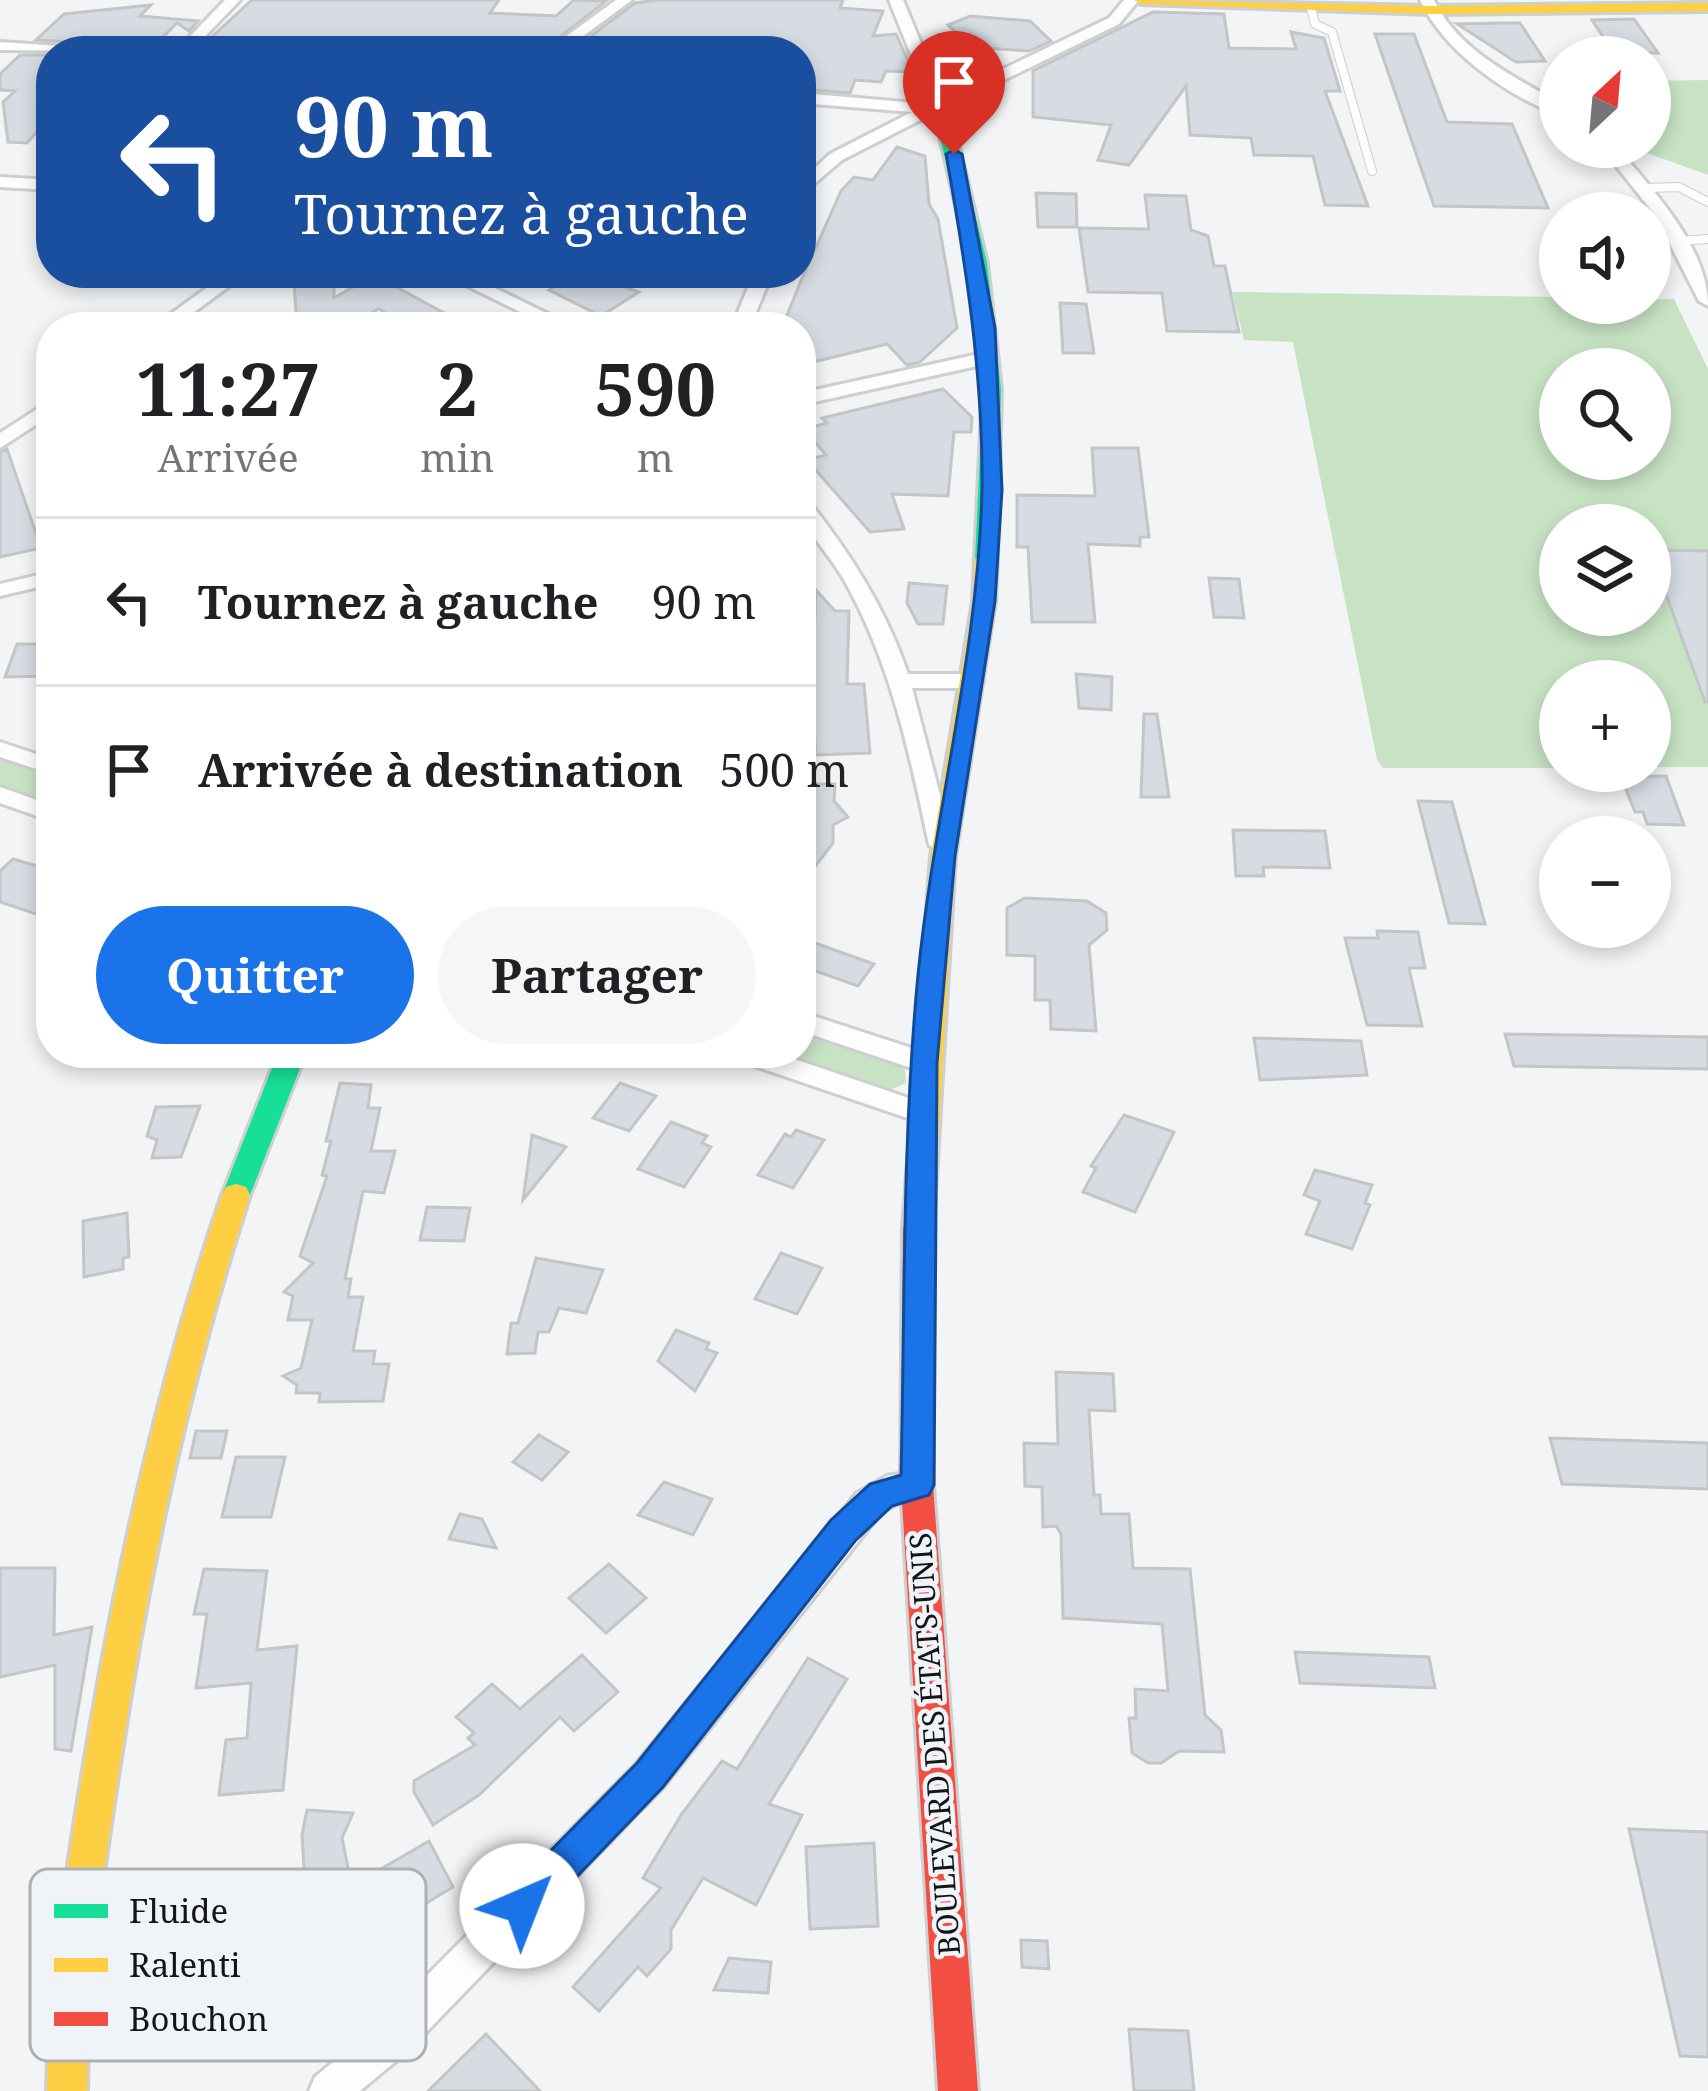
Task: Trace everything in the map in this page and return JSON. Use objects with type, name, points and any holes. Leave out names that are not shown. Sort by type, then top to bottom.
[{"type":"street","points":[[198,36],[233,0]]},
{"type":"street","points":[[574,36],[625,0]]},
{"type":"street","name":"BOULEVARD DES ÉTATS-UNIS","points":[[896,0],[937,104],[978,263],[988,358],[992,490],[971,681],[943,856],[923,1063],[917,1485],[958,2091]]},
{"type":"street","points":[[816,172],[937,104],[1114,21],[1132,0]]},
{"type":"street","points":[[1141,0],[1311,8],[1698,5]]},
{"type":"street","points":[[1429,5],[1457,42],[1539,97]]},
{"type":"street","points":[[0,46],[36,48]]},
{"type":"street","points":[[816,99],[937,104]]},
{"type":"street","points":[[1628,168],[1678,241],[1708,301]]},
{"type":"street","points":[[0,182],[36,184]]},
{"type":"street","points":[[183,312],[217,288]]},
{"type":"street","points":[[482,288],[534,312]]},
{"type":"street","points":[[816,396],[988,358]]},
{"type":"street","points":[[0,442],[36,417]]},
{"type":"street","points":[[816,523],[843,557],[902,681],[943,856]]},
{"type":"street","points":[[0,590],[36,582]]},
{"type":"street","points":[[902,681],[971,681]]},
{"type":"street","points":[[0,749],[36,762]]},
{"type":"street","points":[[0,795],[36,808]]},
{"type":"street","points":[[816,1026],[923,1063]]},
{"type":"street","points":[[88,1869],[104,1748],[158,1455],[224,1226],[286,1068]]},
{"type":"street","points":[[791,1068],[922,1113]]},
{"type":"street","points":[[426,2004],[650,1775],[869,1503],[898,1486],[917,1485]]},
{"type":"street","points":[[67,2091],[69,2061]]},
{"type":"street","points":[[328,2091],[365,2061]]},
{"type":"lane","points":[[1311,8],[1315,24],[1332,32],[1372,171]]},
{"type":"lane","points":[[1646,188],[1679,188],[1708,202]]},
{"type":"lane","points":[[1678,241],[1708,238]]},
{"type":"green space","points":[[1708,80],[1708,175],[1671,162],[1671,81]]},
{"type":"green space","points":[[1232,292],[1539,297],[1539,324],[1671,324],[1674,299],[1708,369],[1708,767],[1671,767],[1671,660],[1539,660],[1539,768],[1383,768],[1377,760],[1293,342],[1244,340]]},
{"type":"green space","points":[[0,758],[36,770],[36,802],[0,789]]},
{"type":"green space","points":[[816,1034],[894,1060],[905,1070],[906,1083],[883,1093],[809,1068],[816,1068]]},
{"type":"building","points":[[252,0],[499,0],[490,13],[556,16],[574,0],[606,1],[561,36],[213,36]]},
{"type":"building","points":[[843,0],[840,8],[883,11],[873,36],[896,34],[913,72],[886,71],[881,82],[855,80],[850,93],[816,90],[816,36],[591,36],[635,3]]},
{"type":"building","points":[[151,5],[140,16],[198,21],[189,31],[177,23],[164,36],[40,36],[64,14]]},
{"type":"building","points":[[1153,12],[1224,14],[1229,48],[1296,49],[1291,32],[1324,38],[1340,91],[1325,91],[1368,206],[1325,205],[1313,156],[1254,155],[1251,138],[1190,135],[1186,86],[1129,165],[1098,160],[1111,125],[1033,117],[1033,71]]},
{"type":"building","points":[[970,16],[1030,21],[1051,41],[1029,51],[972,47],[948,25]]},
{"type":"building","points":[[1634,19],[1646,36],[1603,36],[1592,20]]},
{"type":"building","points":[[1520,23],[1539,52],[1539,61],[1516,62],[1457,24]]},
{"type":"building","points":[[1375,34],[1414,34],[1447,122],[1512,124],[1541,192],[1539,208],[1434,206]]},
{"type":"building","points":[[20,55],[36,55],[36,133],[27,143],[8,142],[3,102],[15,91],[0,90],[0,74]]},
{"type":"building","points":[[897,147],[925,156],[929,204],[938,219],[957,328],[920,362],[907,365],[887,344],[816,361],[816,312],[788,312],[798,288],[816,288],[816,247],[841,191],[854,177],[873,180]]},
{"type":"building","points":[[1036,193],[1076,194],[1077,227],[1038,227]]},
{"type":"building","points":[[1145,195],[1186,196],[1191,230],[1208,236],[1214,266],[1225,266],[1239,332],[1167,331],[1162,293],[1088,292],[1079,228],[1149,229]]},
{"type":"building","points":[[294,288],[334,288],[334,298],[351,288],[398,288],[442,312],[379,309],[296,312]]},
{"type":"building","points":[[627,288],[639,292],[607,312],[593,312],[549,290]]},
{"type":"building","points":[[1060,303],[1086,304],[1094,353],[1063,353]]},
{"type":"building","points":[[943,389],[972,417],[971,432],[954,432],[948,496],[892,494],[904,529],[870,532],[816,470],[816,458],[826,455],[816,443],[816,426],[827,423],[822,418]]},
{"type":"building","points":[[1092,448],[1138,448],[1149,537],[1140,537],[1140,546],[1088,544],[1095,622],[1032,622],[1028,547],[1017,547],[1017,495],[1095,496]]},
{"type":"building","points":[[7,449],[36,533],[36,549],[0,557],[0,452]]},
{"type":"building","points":[[1671,550],[1708,551],[1705,702],[1671,608]]},
{"type":"building","points":[[1209,578],[1239,579],[1244,618],[1214,617]]},
{"type":"building","points":[[909,583],[947,586],[943,624],[918,624],[907,603]]},
{"type":"building","points":[[816,590],[835,611],[849,611],[847,684],[864,684],[870,753],[816,755]]},
{"type":"building","points":[[17,644],[36,644],[36,676],[5,677]]},
{"type":"building","points":[[1076,674],[1112,677],[1111,710],[1079,708]]},
{"type":"building","points":[[1144,714],[1157,714],[1169,797],[1141,797]]},
{"type":"building","points":[[816,784],[835,784],[834,801],[848,817],[833,825],[833,843],[816,865]]},
{"type":"building","points":[[1671,790],[1684,825],[1671,825],[1671,816],[1635,812],[1627,792]]},
{"type":"building","points":[[1418,801],[1452,802],[1485,924],[1449,923]]},
{"type":"building","points":[[1233,830],[1325,831],[1330,868],[1263,867],[1264,876],[1236,876]]},
{"type":"building","points":[[13,859],[36,866],[36,914],[0,902],[0,871]]},
{"type":"building","points":[[1025,898],[1087,901],[1106,913],[1107,930],[1089,945],[1096,1031],[1051,1029],[1050,1000],[1035,1000],[1035,956],[1007,955],[1007,908]]},
{"type":"building","points":[[1377,931],[1418,932],[1425,968],[1409,968],[1422,1026],[1367,1025],[1345,938],[1378,938]]},
{"type":"building","points":[[816,943],[874,964],[858,986],[816,971]]},
{"type":"building","points":[[1505,1034],[1708,1037],[1708,1069],[1514,1066]]},
{"type":"building","points":[[1254,1038],[1361,1041],[1367,1075],[1260,1080]]},
{"type":"building","points":[[340,1083],[371,1085],[368,1108],[380,1108],[371,1151],[395,1151],[384,1193],[363,1191],[345,1279],[351,1279],[348,1297],[363,1297],[353,1351],[375,1351],[373,1364],[389,1364],[383,1401],[319,1402],[320,1393],[296,1393],[297,1385],[283,1376],[301,1368],[312,1320],[288,1320],[293,1296],[284,1292],[313,1263],[300,1256],[327,1176],[322,1175],[331,1141],[326,1141]]},
{"type":"building","points":[[620,1083],[656,1096],[629,1131],[593,1118]]},
{"type":"building","points":[[200,1106],[181,1157],[152,1158],[157,1140],[147,1136],[156,1107]]},
{"type":"building","points":[[1124,1115],[1174,1132],[1135,1212],[1083,1192],[1096,1168],[1091,1166]]},
{"type":"building","points":[[671,1122],[707,1136],[702,1143],[711,1147],[684,1187],[638,1169]]},
{"type":"building","points":[[796,1130],[824,1140],[793,1188],[758,1175],[785,1134],[791,1137]]},
{"type":"building","points":[[532,1135],[566,1147],[523,1200]]},
{"type":"building","points":[[1315,1170],[1372,1185],[1365,1203],[1370,1205],[1352,1249],[1306,1234],[1320,1201],[1304,1195]]},
{"type":"building","points":[[427,1207],[470,1208],[464,1241],[420,1240]]},
{"type":"building","points":[[127,1213],[129,1257],[123,1258],[123,1269],[84,1277],[83,1221]]},
{"type":"building","points":[[781,1253],[822,1268],[797,1314],[755,1299]]},
{"type":"building","points":[[536,1258],[603,1270],[586,1313],[559,1308],[549,1332],[538,1332],[535,1353],[507,1354],[511,1323],[518,1323]]},
{"type":"building","points":[[676,1330],[709,1343],[706,1349],[717,1353],[695,1391],[658,1361]]},
{"type":"building","points":[[1056,1372],[1113,1374],[1115,1411],[1089,1410],[1094,1495],[1100,1495],[1101,1514],[1129,1514],[1133,1568],[1190,1569],[1205,1715],[1221,1730],[1224,1752],[1179,1751],[1161,1763],[1148,1763],[1132,1753],[1129,1718],[1136,1718],[1135,1689],[1168,1691],[1162,1624],[1063,1618],[1061,1534],[1056,1526],[1043,1527],[1042,1487],[1025,1486],[1024,1443],[1058,1444]]},
{"type":"building","points":[[196,1431],[227,1431],[221,1458],[190,1458]]},
{"type":"building","points":[[539,1435],[568,1452],[542,1480],[513,1462]]},
{"type":"building","points":[[1550,1438],[1708,1443],[1708,1489],[1562,1484]]},
{"type":"building","points":[[236,1457],[285,1457],[271,1517],[222,1517]]},
{"type":"building","points":[[664,1482],[712,1499],[693,1535],[638,1515]]},
{"type":"building","points":[[460,1514],[482,1519],[496,1548],[449,1539]]},
{"type":"building","points":[[609,1564],[646,1598],[606,1633],[569,1598]]},
{"type":"building","points":[[0,1568],[55,1568],[54,1635],[92,1627],[71,1751],[55,1749],[55,1665],[0,1677]]},
{"type":"building","points":[[204,1569],[267,1571],[257,1650],[297,1646],[283,1790],[219,1795],[226,1740],[247,1738],[251,1683],[196,1688],[207,1614],[194,1614]]},
{"type":"building","points":[[1295,1652],[1429,1657],[1435,1688],[1300,1683]]},
{"type":"building","points":[[582,1655],[618,1692],[574,1731],[560,1717],[479,1795],[433,1825],[414,1792],[414,1781],[475,1745],[468,1738],[474,1733],[456,1717],[492,1684],[520,1709]]},
{"type":"building","points":[[808,1658],[847,1679],[769,1804],[802,1815],[756,1905],[703,1878],[671,1930],[671,1949],[647,1976],[638,1967],[599,2011],[573,1987],[661,1888],[643,1878],[681,1815],[722,1761],[737,1769]]},
{"type":"building","points":[[307,1810],[353,1813],[342,1838],[348,1869],[304,1869],[302,1835]]},
{"type":"building","points":[[1629,1829],[1708,1832],[1708,2057],[1680,2056]]},
{"type":"building","points":[[429,1841],[453,1887],[426,1903],[426,1869],[381,1869]]},
{"type":"building","points":[[874,1843],[878,1926],[810,1929],[806,1847]]},
{"type":"building","points":[[1021,1940],[1047,1941],[1049,1969],[1022,1967]]},
{"type":"building","points":[[729,1958],[771,1962],[768,1993],[714,1990]]},
{"type":"building","points":[[1129,2029],[1188,2031],[1194,2091],[1134,2091]]},
{"type":"building","points":[[486,2034],[540,2091],[428,2091]]},
{"type":"traffic: fast","points":[[942,110],[978,263],[992,389],[986,559]]},
{"type":"traffic: fast","points":[[236,1195],[286,1068]]},
{"type":"traffic: slow","points":[[1141,0],[1431,10],[1708,7]]},
{"type":"traffic: slow","points":[[918,1228],[943,856],[984,601],[986,559]]},
{"type":"traffic: slow","points":[[87,1869],[153,1485],[190,1338],[236,1195]]},
{"type":"traffic: slow","points":[[67,2091],[68,2061]]},
{"type":"traffic: jam","points":[[918,1228],[917,1485],[958,2091]]},
{"type":"route","points":[[522,1906],[650,1775],[823,1554],[869,1503],[898,1486],[917,1485],[923,1063],[943,856],[984,601],[992,490],[992,389],[986,328],[978,263],[954,154]]}]
